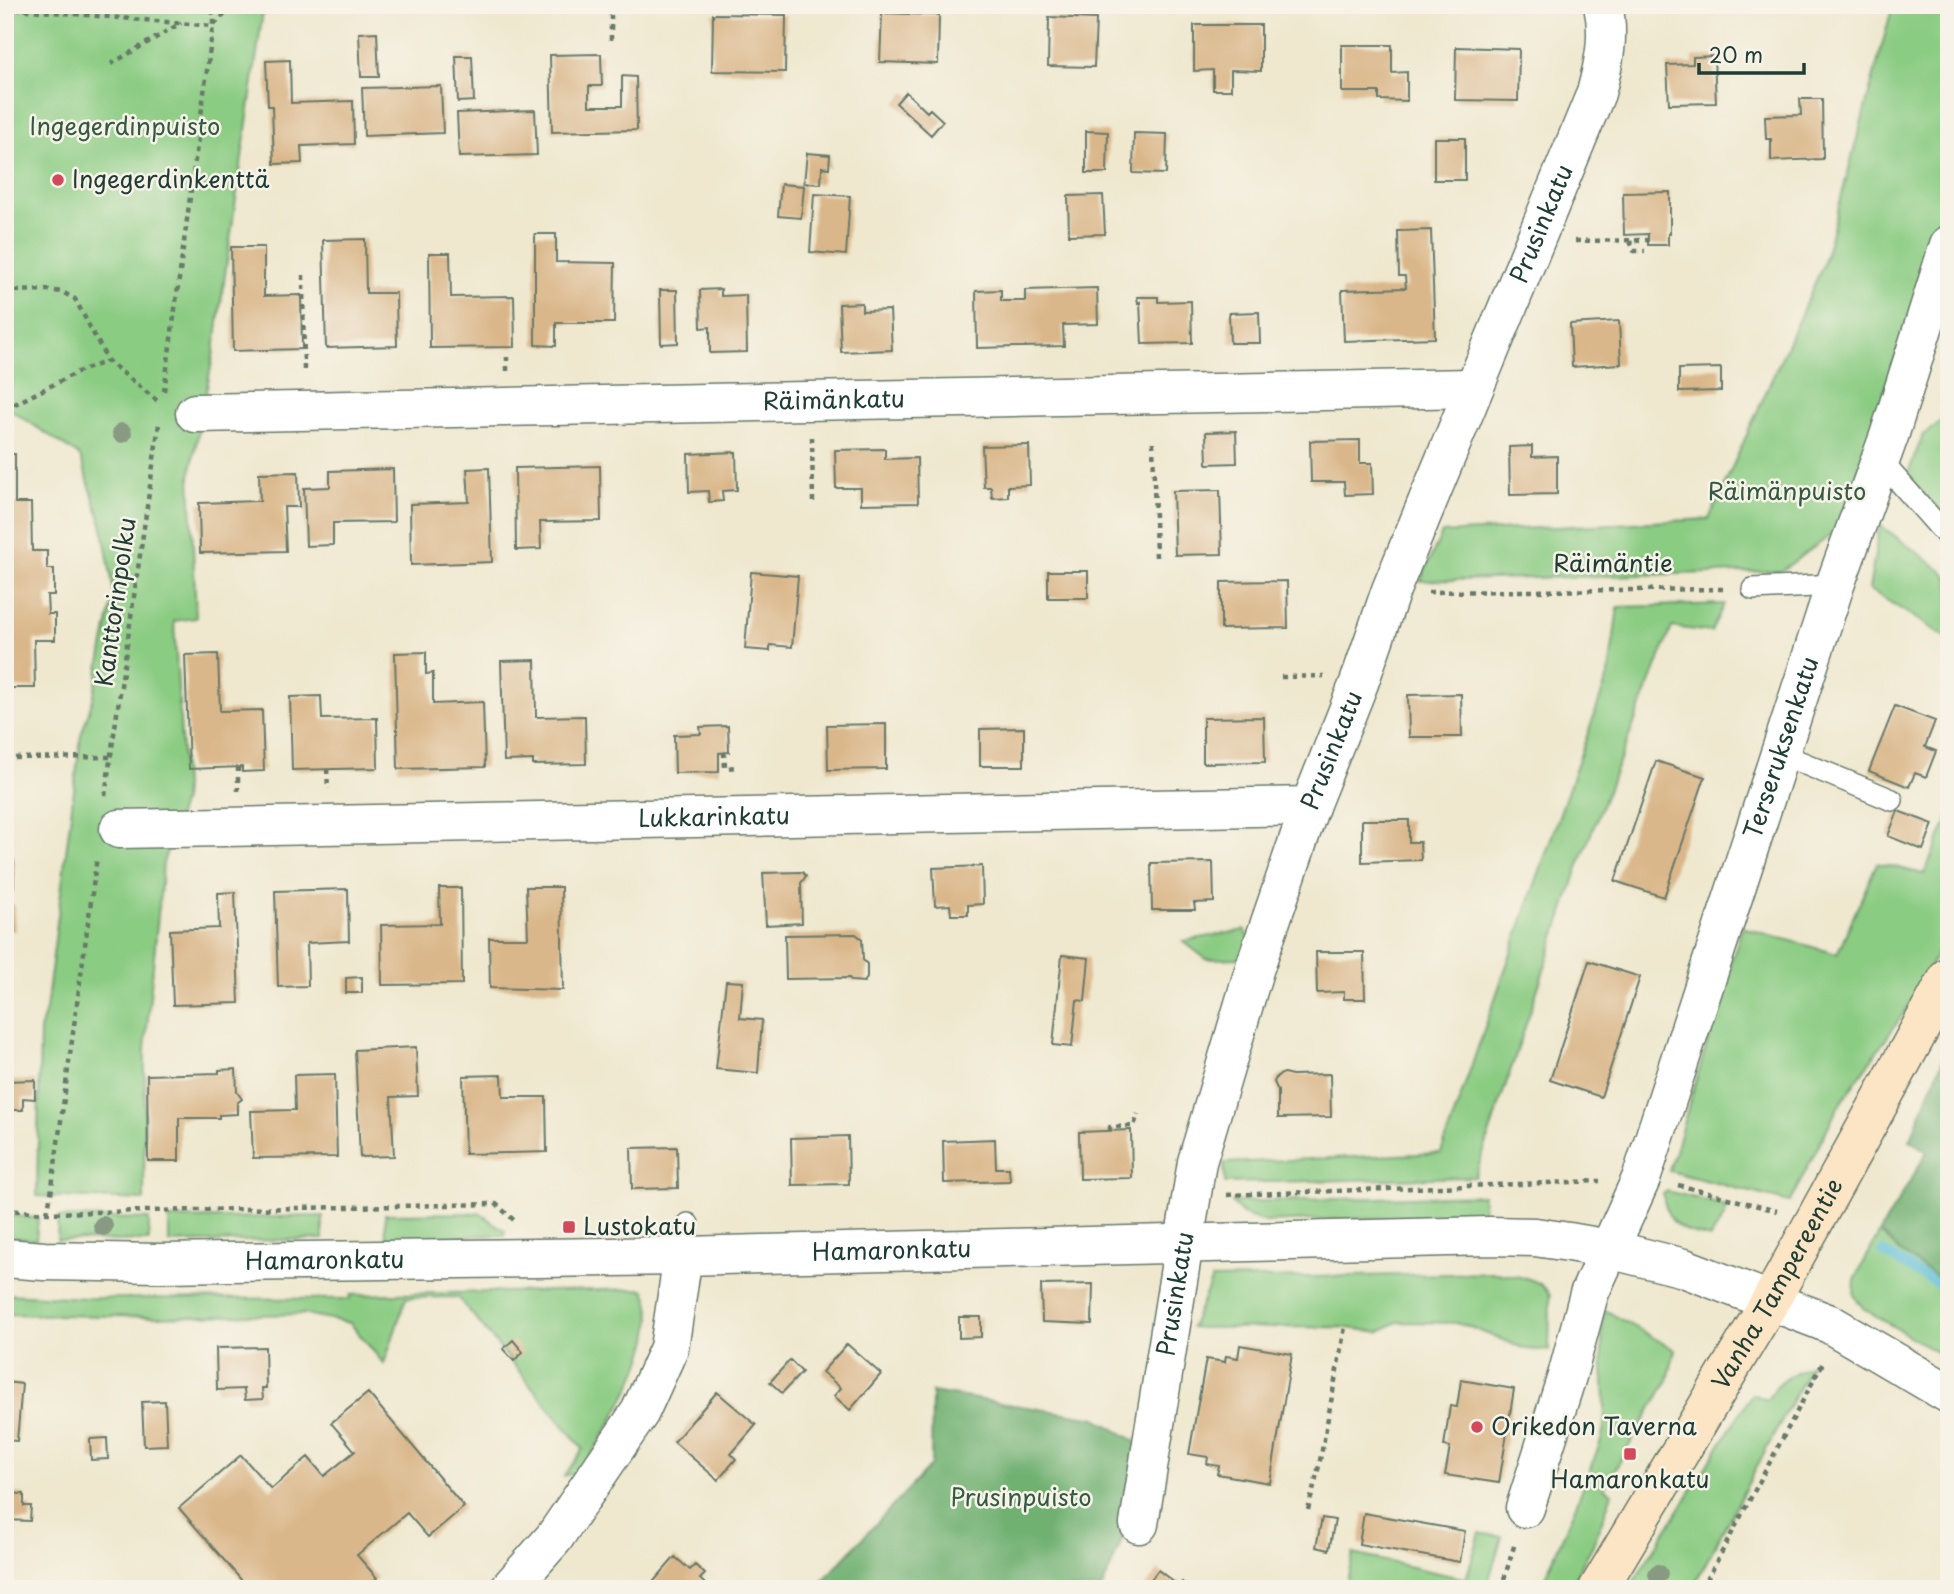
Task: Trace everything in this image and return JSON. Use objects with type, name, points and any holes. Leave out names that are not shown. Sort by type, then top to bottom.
[{"type":"main road","name":"Vanha Tampereentie","points":[[1598,1589],[1770,1300],[1949,976]]},
{"type":"street","name":"Prusinkatu","points":[[1139,1524],[1198,1162],[1243,1007],[1310,806],[1359,683],[1391,590],[1596,93],[1604,63],[1607,36],[1603,5]]},
{"type":"street","name":"Terseruksenkatu","points":[[1609,1249],[1641,1179],[1949,245]]},
{"type":"street","name":"Räimänkatu","points":[[172,412],[1473,388]]},
{"type":"street","name":"Lukkarinkatu","points":[[107,830],[1310,806]]},
{"type":"street","name":"Hamaronkatu","points":[[5,1258],[160,1263],[685,1240],[1100,1247],[1535,1237],[1609,1249],[1684,1268],[1770,1300],[1830,1324],[1949,1394]]},
{"type":"street","points":[[509,1589],[554,1538],[640,1412],[669,1348],[685,1240]]},
{"type":"street","points":[[1525,1508],[1567,1376],[1589,1294],[1609,1249]]},
{"type":"lane","points":[[1880,460],[1949,538]]},
{"type":"lane","points":[[1753,589],[1835,585]]},
{"type":"lane","points":[[1781,754],[1892,800]]},
{"type":"path","name":"Kanttorinpolku","points":[[47,1213],[107,830],[111,757],[172,412],[213,26],[213,5]]},
{"type":"path","points":[[5,8],[213,26],[234,5]]},
{"type":"path","points":[[611,5],[611,45]]},
{"type":"path","points":[[111,64],[181,23]]},
{"type":"path","points":[[1531,248],[1568,241],[1648,240]]},
{"type":"path","points":[[1630,241],[1634,251],[1645,251]]},
{"type":"path","points":[[303,275],[304,410]]},
{"type":"path","points":[[5,290],[48,289],[75,299],[108,361],[172,412]]},
{"type":"path","points":[[5,409],[80,371],[108,361]]},
{"type":"path","points":[[811,401],[813,504]]},
{"type":"path","points":[[1153,442],[1156,558]]},
{"type":"path","name":"Räimäntie","points":[[1391,590],[1434,592],[1753,589]]},
{"type":"path","points":[[724,752],[725,768],[737,767]]},
{"type":"path","points":[[5,758],[111,757]]},
{"type":"path","points":[[1110,1131],[1110,1127],[1134,1126],[1138,1114]]},
{"type":"path","points":[[1193,1196],[1641,1179],[1670,1182],[1777,1211]]},
{"type":"path","points":[[5,1210],[47,1213],[496,1205],[523,1228]]},
{"type":"path","points":[[1308,1510],[1345,1327]]},
{"type":"path","points":[[1702,1589],[1826,1357]]},
{"type":"path","points":[[1501,1589],[1525,1508]]},
{"type":"green space","name":"Ingegerdinpuisto","points":[[5,5],[264,5],[214,351],[190,476],[196,618],[174,621],[184,786],[183,800],[163,863],[145,1049],[144,1200],[37,1196],[40,1030],[46,1010],[81,735],[93,699],[114,593],[102,524],[80,456],[5,406]]},
{"type":"green space","name":"Räimänpuisto","points":[[1893,5],[1949,5],[1949,196],[1838,530],[1781,571],[1420,581],[1442,533],[1709,519],[1823,265]]},
{"type":"green space","points":[[1949,402],[1949,521],[1907,476],[1923,435],[1940,422]]},
{"type":"green space","points":[[1880,525],[1941,570],[1949,579],[1949,639],[1869,589]]},
{"type":"green space","points":[[1724,604],[1711,632],[1672,627],[1580,862],[1475,1177],[1225,1183],[1224,1163],[1441,1153],[1609,673],[1618,607]]},
{"type":"green space","points":[[1949,817],[1949,931],[1906,1010],[1838,1107],[1790,1202],[1669,1171],[1742,927],[1837,954],[1877,863],[1924,874]]},
{"type":"green space","points":[[1245,930],[1250,939],[1243,958],[1206,959],[1183,941]]},
{"type":"green space","points":[[1943,1059],[1949,1061],[1949,1285],[1902,1253],[1880,1232],[1927,1152],[1910,1140]]},
{"type":"green space","points":[[1667,1191],[1726,1206],[1725,1215],[1710,1238],[1691,1233],[1672,1220],[1663,1194]]},
{"type":"green space","points":[[1483,1195],[1483,1214],[1264,1222],[1242,1214],[1232,1202]]},
{"type":"green space","points":[[480,1213],[505,1231],[505,1235],[386,1238],[385,1214]]},
{"type":"green space","points":[[5,1215],[38,1218],[36,1240],[5,1237]]},
{"type":"green space","points":[[323,1216],[323,1239],[169,1243],[169,1219]]},
{"type":"green space","points":[[58,1217],[149,1219],[149,1241],[57,1240]]},
{"type":"green space","points":[[1880,1232],[1902,1253],[1949,1285],[1949,1360],[1863,1308],[1854,1295],[1855,1279]]},
{"type":"green space","points":[[1496,1273],[1527,1278],[1546,1290],[1550,1296],[1549,1351],[1526,1349],[1459,1323],[1397,1322],[1379,1332],[1340,1327],[1191,1328],[1212,1279]]},
{"type":"green space","points":[[644,1289],[650,1305],[650,1324],[639,1366],[620,1407],[588,1460],[577,1471],[564,1476],[583,1449],[458,1297],[406,1298],[384,1364],[350,1323],[305,1314],[156,1317],[5,1314],[5,1294],[87,1298],[350,1299],[350,1295]]},
{"type":"green space","points":[[1605,1310],[1675,1350],[1668,1380],[1604,1488],[1612,1493],[1594,1543],[1568,1589],[1540,1589],[1602,1438],[1605,1418],[1602,1341]]},
{"type":"green space","points":[[1811,1365],[1692,1589],[1629,1589],[1752,1394],[1767,1400],[1786,1378]]},
{"type":"green space","name":"Prusinpuisto","points":[[932,1392],[1096,1418],[1140,1444],[1126,1530],[1102,1589],[815,1589],[931,1465]]},
{"type":"green space","points":[[1480,1533],[1502,1537],[1486,1589],[1345,1589],[1353,1554],[1466,1579]]},
{"type":"building","points":[[882,13],[939,15],[938,64],[880,62]]},
{"type":"building","points":[[713,14],[786,15],[785,72],[712,71]]},
{"type":"building","points":[[1049,17],[1096,19],[1094,67],[1048,66]]},
{"type":"building","points":[[1194,25],[1261,25],[1261,71],[1231,70],[1231,90],[1213,90],[1213,70],[1194,71]]},
{"type":"building","points":[[377,32],[379,77],[361,77],[359,33]]},
{"type":"building","points":[[1342,45],[1392,45],[1392,73],[1407,72],[1407,101],[1379,100],[1379,92],[1342,92]]},
{"type":"building","points":[[1456,47],[1519,49],[1518,101],[1455,100]]},
{"type":"building","points":[[601,54],[602,86],[589,86],[589,106],[622,106],[622,76],[636,77],[637,130],[552,132],[550,55]]},
{"type":"building","points":[[456,56],[472,56],[474,101],[458,102]]},
{"type":"building","points":[[1714,56],[1716,103],[1669,104],[1667,65],[1693,64],[1693,57]]},
{"type":"building","points":[[290,60],[291,103],[353,101],[354,144],[301,146],[302,163],[274,164],[272,106],[268,106],[266,61]]},
{"type":"building","points":[[441,86],[443,133],[364,136],[362,88]]},
{"type":"building","points":[[906,92],[927,112],[930,109],[943,121],[931,135],[896,103]]},
{"type":"building","points":[[1800,99],[1822,99],[1823,159],[1771,161],[1771,139],[1766,139],[1765,116],[1801,115]]},
{"type":"building","points":[[535,110],[537,155],[459,157],[457,113]]},
{"type":"building","points":[[1086,131],[1108,132],[1107,173],[1086,173]]},
{"type":"building","points":[[1134,133],[1167,134],[1166,174],[1133,173]]},
{"type":"building","points":[[1434,138],[1465,138],[1465,180],[1434,180]]},
{"type":"building","points":[[807,153],[830,155],[829,168],[822,167],[821,184],[804,183]]},
{"type":"building","points":[[781,184],[804,186],[801,218],[778,216]]},
{"type":"building","points":[[1670,192],[1668,245],[1648,245],[1648,234],[1624,235],[1623,193]]},
{"type":"building","points":[[814,194],[850,196],[846,255],[810,252]]},
{"type":"building","points":[[1103,195],[1105,234],[1069,235],[1068,196]]},
{"type":"building","points":[[1431,230],[1435,338],[1344,341],[1342,290],[1406,288],[1405,276],[1399,276],[1398,231]]},
{"type":"building","points":[[535,234],[556,234],[556,262],[615,263],[614,323],[556,323],[556,346],[535,345]]},
{"type":"building","points":[[365,239],[366,293],[396,293],[397,346],[326,348],[323,240]]},
{"type":"building","points":[[231,247],[264,247],[264,296],[301,295],[302,349],[233,351]]},
{"type":"building","points":[[429,253],[450,253],[451,297],[514,296],[515,347],[430,348]]},
{"type":"building","points":[[1097,288],[1098,324],[1063,325],[1064,346],[977,348],[976,291],[1001,290],[1001,301],[1025,301],[1025,290]]},
{"type":"building","points":[[721,289],[721,296],[746,295],[747,352],[710,353],[710,327],[701,328],[700,290]]},
{"type":"building","points":[[660,290],[677,290],[678,343],[661,344]]},
{"type":"building","points":[[1137,297],[1158,297],[1158,302],[1191,301],[1192,343],[1142,344],[1140,302],[1138,303]]},
{"type":"building","points":[[862,303],[862,311],[890,310],[892,350],[841,352],[839,304]]},
{"type":"building","points":[[1259,312],[1260,343],[1230,343],[1229,313]]},
{"type":"building","points":[[1619,321],[1621,364],[1572,367],[1570,324]]},
{"type":"building","points":[[1721,368],[1721,391],[1679,392],[1679,369]]},
{"type":"building","points":[[1236,431],[1237,463],[1207,464],[1206,432]]},
{"type":"building","points":[[1360,440],[1360,463],[1372,463],[1373,494],[1345,495],[1344,482],[1311,482],[1310,441]]},
{"type":"building","points":[[1029,445],[1030,485],[1008,486],[1008,497],[992,498],[991,487],[984,487],[982,446]]},
{"type":"building","points":[[1532,446],[1532,457],[1557,456],[1557,494],[1510,495],[1509,447]]},
{"type":"building","points":[[885,449],[885,459],[917,458],[918,503],[861,504],[861,488],[836,488],[835,450]]},
{"type":"building","points":[[736,452],[737,490],[722,491],[723,501],[709,502],[708,491],[689,492],[688,454]]},
{"type":"building","points":[[5,454],[15,454],[15,503],[31,503],[32,551],[47,551],[47,569],[54,569],[54,595],[47,595],[48,614],[55,614],[55,640],[34,640],[35,688],[9,688],[10,737],[5,737]]},
{"type":"building","points":[[600,466],[601,521],[540,522],[541,549],[516,550],[515,468]]},
{"type":"building","points":[[489,468],[492,562],[411,565],[410,504],[469,502],[467,469]]},
{"type":"building","points":[[393,469],[394,522],[333,523],[333,545],[306,546],[304,488],[330,487],[330,471]]},
{"type":"building","points":[[298,472],[299,507],[284,507],[286,551],[200,553],[199,503],[260,501],[259,473]]},
{"type":"building","points":[[1220,490],[1222,554],[1175,555],[1173,491]]},
{"type":"building","points":[[1048,571],[1088,571],[1088,598],[1048,598]]},
{"type":"building","points":[[751,572],[798,576],[792,647],[770,645],[770,651],[745,649]]},
{"type":"building","points":[[1287,581],[1288,628],[1221,629],[1221,582]]},
{"type":"building","points":[[426,652],[426,674],[433,673],[433,704],[483,702],[485,767],[398,769],[395,653]]},
{"type":"building","points":[[218,654],[220,711],[262,710],[264,771],[242,772],[242,767],[189,769],[185,655]]},
{"type":"building","points":[[535,660],[536,717],[585,716],[586,764],[533,765],[533,760],[504,761],[501,661]]},
{"type":"building","points":[[1461,694],[1462,737],[1409,737],[1408,695]]},
{"type":"building","points":[[321,696],[322,719],[377,718],[378,768],[292,770],[290,697]]},
{"type":"building","points":[[1895,706],[1935,721],[1925,747],[1936,751],[1926,777],[1915,773],[1909,787],[1869,771]]},
{"type":"building","points":[[1264,717],[1265,762],[1203,763],[1203,718]]},
{"type":"building","points":[[886,724],[886,769],[828,770],[827,725]]},
{"type":"building","points":[[728,726],[729,752],[719,753],[719,772],[675,773],[674,735],[701,734],[700,727]]},
{"type":"building","points":[[1024,728],[1024,766],[980,766],[980,729]]},
{"type":"building","points":[[1656,761],[1705,777],[1664,897],[1615,881]]},
{"type":"building","points":[[1898,811],[1933,824],[1923,850],[1888,836]]},
{"type":"building","points":[[1362,820],[1409,820],[1409,842],[1420,842],[1421,860],[1362,862]]},
{"type":"building","points":[[5,860],[14,860],[14,887],[8,887],[8,905],[14,904],[15,931],[5,931]]},
{"type":"building","points":[[1213,862],[1214,902],[1194,903],[1195,910],[1152,910],[1151,863]]},
{"type":"building","points":[[982,866],[983,904],[968,905],[968,915],[951,915],[950,905],[935,906],[933,868]]},
{"type":"building","points":[[802,872],[806,876],[801,883],[802,923],[766,925],[763,873]]},
{"type":"building","points":[[526,887],[561,887],[563,990],[490,988],[489,938],[528,938]]},
{"type":"building","points":[[439,888],[461,888],[462,984],[382,985],[381,925],[440,924]]},
{"type":"building","points":[[348,889],[349,941],[307,943],[308,986],[278,987],[275,891]]},
{"type":"building","points":[[235,892],[239,1003],[173,1005],[170,930],[219,928],[218,893]]},
{"type":"building","points":[[856,934],[862,939],[863,960],[867,964],[867,978],[864,982],[852,981],[849,978],[786,979],[785,935]]},
{"type":"building","points":[[1316,952],[1364,952],[1365,999],[1344,999],[1344,992],[1317,993]]},
{"type":"building","points":[[1062,955],[1089,958],[1085,1001],[1077,1000],[1072,1047],[1053,1045]]},
{"type":"building","points":[[1589,961],[1640,977],[1601,1097],[1550,1080]]},
{"type":"building","points":[[362,977],[362,993],[346,993],[346,978]]},
{"type":"building","points":[[726,981],[743,982],[740,1018],[762,1020],[758,1073],[716,1069]]},
{"type":"building","points":[[416,1047],[418,1096],[391,1097],[394,1156],[360,1157],[355,1050]]},
{"type":"building","points":[[236,1069],[237,1092],[242,1099],[237,1103],[237,1114],[219,1115],[219,1118],[179,1118],[179,1161],[148,1161],[147,1075],[219,1073],[219,1070]]},
{"type":"building","points":[[1284,1073],[1330,1074],[1331,1117],[1278,1118],[1278,1091],[1274,1082],[1277,1076]]},
{"type":"building","points":[[335,1074],[337,1157],[253,1158],[251,1111],[295,1110],[294,1075]]},
{"type":"building","points":[[502,1075],[503,1097],[546,1097],[547,1152],[465,1154],[463,1076]]},
{"type":"building","points":[[35,1080],[35,1099],[23,1098],[23,1110],[5,1110],[5,1081]]},
{"type":"building","points":[[1131,1130],[1132,1178],[1080,1179],[1079,1132]]},
{"type":"building","points":[[848,1136],[849,1184],[792,1185],[791,1138]]},
{"type":"building","points":[[995,1139],[996,1168],[1009,1168],[1010,1181],[944,1183],[943,1141]]},
{"type":"building","points":[[677,1147],[678,1188],[632,1189],[631,1148]]},
{"type":"building","points":[[1093,1284],[1092,1324],[1042,1322],[1041,1285]]},
{"type":"building","points":[[959,1317],[981,1317],[981,1337],[959,1338]]},
{"type":"building","points":[[513,1340],[523,1352],[514,1361],[503,1349]]},
{"type":"building","points":[[847,1344],[881,1374],[850,1410],[834,1396],[841,1388],[822,1372]]},
{"type":"building","points":[[1240,1345],[1292,1354],[1270,1483],[1217,1474],[1219,1466],[1207,1464],[1208,1457],[1189,1454],[1206,1359],[1225,1362],[1226,1356],[1238,1358]]},
{"type":"building","points":[[265,1347],[266,1388],[262,1388],[263,1399],[245,1400],[244,1389],[217,1390],[216,1348]]},
{"type":"building","points":[[790,1360],[802,1372],[782,1393],[770,1382]]},
{"type":"building","name":"Orikedon Taverna","points":[[1461,1380],[1514,1389],[1499,1483],[1445,1475],[1450,1447],[1444,1446],[1450,1406],[1457,1407]]},
{"type":"building","points":[[5,1382],[22,1384],[17,1441],[5,1440]]},
{"type":"building","points":[[717,1392],[756,1425],[731,1454],[736,1459],[718,1480],[674,1442]]},
{"type":"building","points":[[368,1393],[464,1507],[428,1537],[407,1513],[357,1555],[377,1578],[364,1589],[249,1589],[179,1508],[241,1455],[271,1489],[308,1457],[324,1476],[355,1451],[331,1423]]},
{"type":"building","points":[[165,1401],[167,1445],[144,1446],[142,1402]]},
{"type":"building","points":[[107,1438],[108,1459],[91,1460],[90,1439]]},
{"type":"building","points":[[7,1493],[24,1494],[24,1506],[31,1506],[30,1521],[6,1520]]},
{"type":"building","points":[[1364,1513],[1465,1531],[1460,1562],[1359,1544]]},
{"type":"building","points":[[1322,1518],[1335,1520],[1329,1550],[1316,1547]]},
{"type":"building","points":[[5,1557],[8,1557],[7,1577],[5,1577]]},
{"type":"building","points":[[675,1557],[690,1570],[695,1565],[705,1574],[700,1579],[707,1586],[704,1589],[647,1589]]},
{"type":"building","points":[[1158,1570],[1179,1586],[1182,1582],[1190,1589],[1144,1589]]},
{"type":"waterway","points":[[1883,1252],[1949,1291]]},
{"type":"place","name":"Ingegerdinkenttä","points":[[58,180]]},
{"type":"place","name":"Lustokatu","points":[[569,1227]]},
{"type":"place","name":"Orikedon Taverna","points":[[1477,1427]]},
{"type":"place","name":"Hamaronkatu","points":[[1630,1454]]}]
